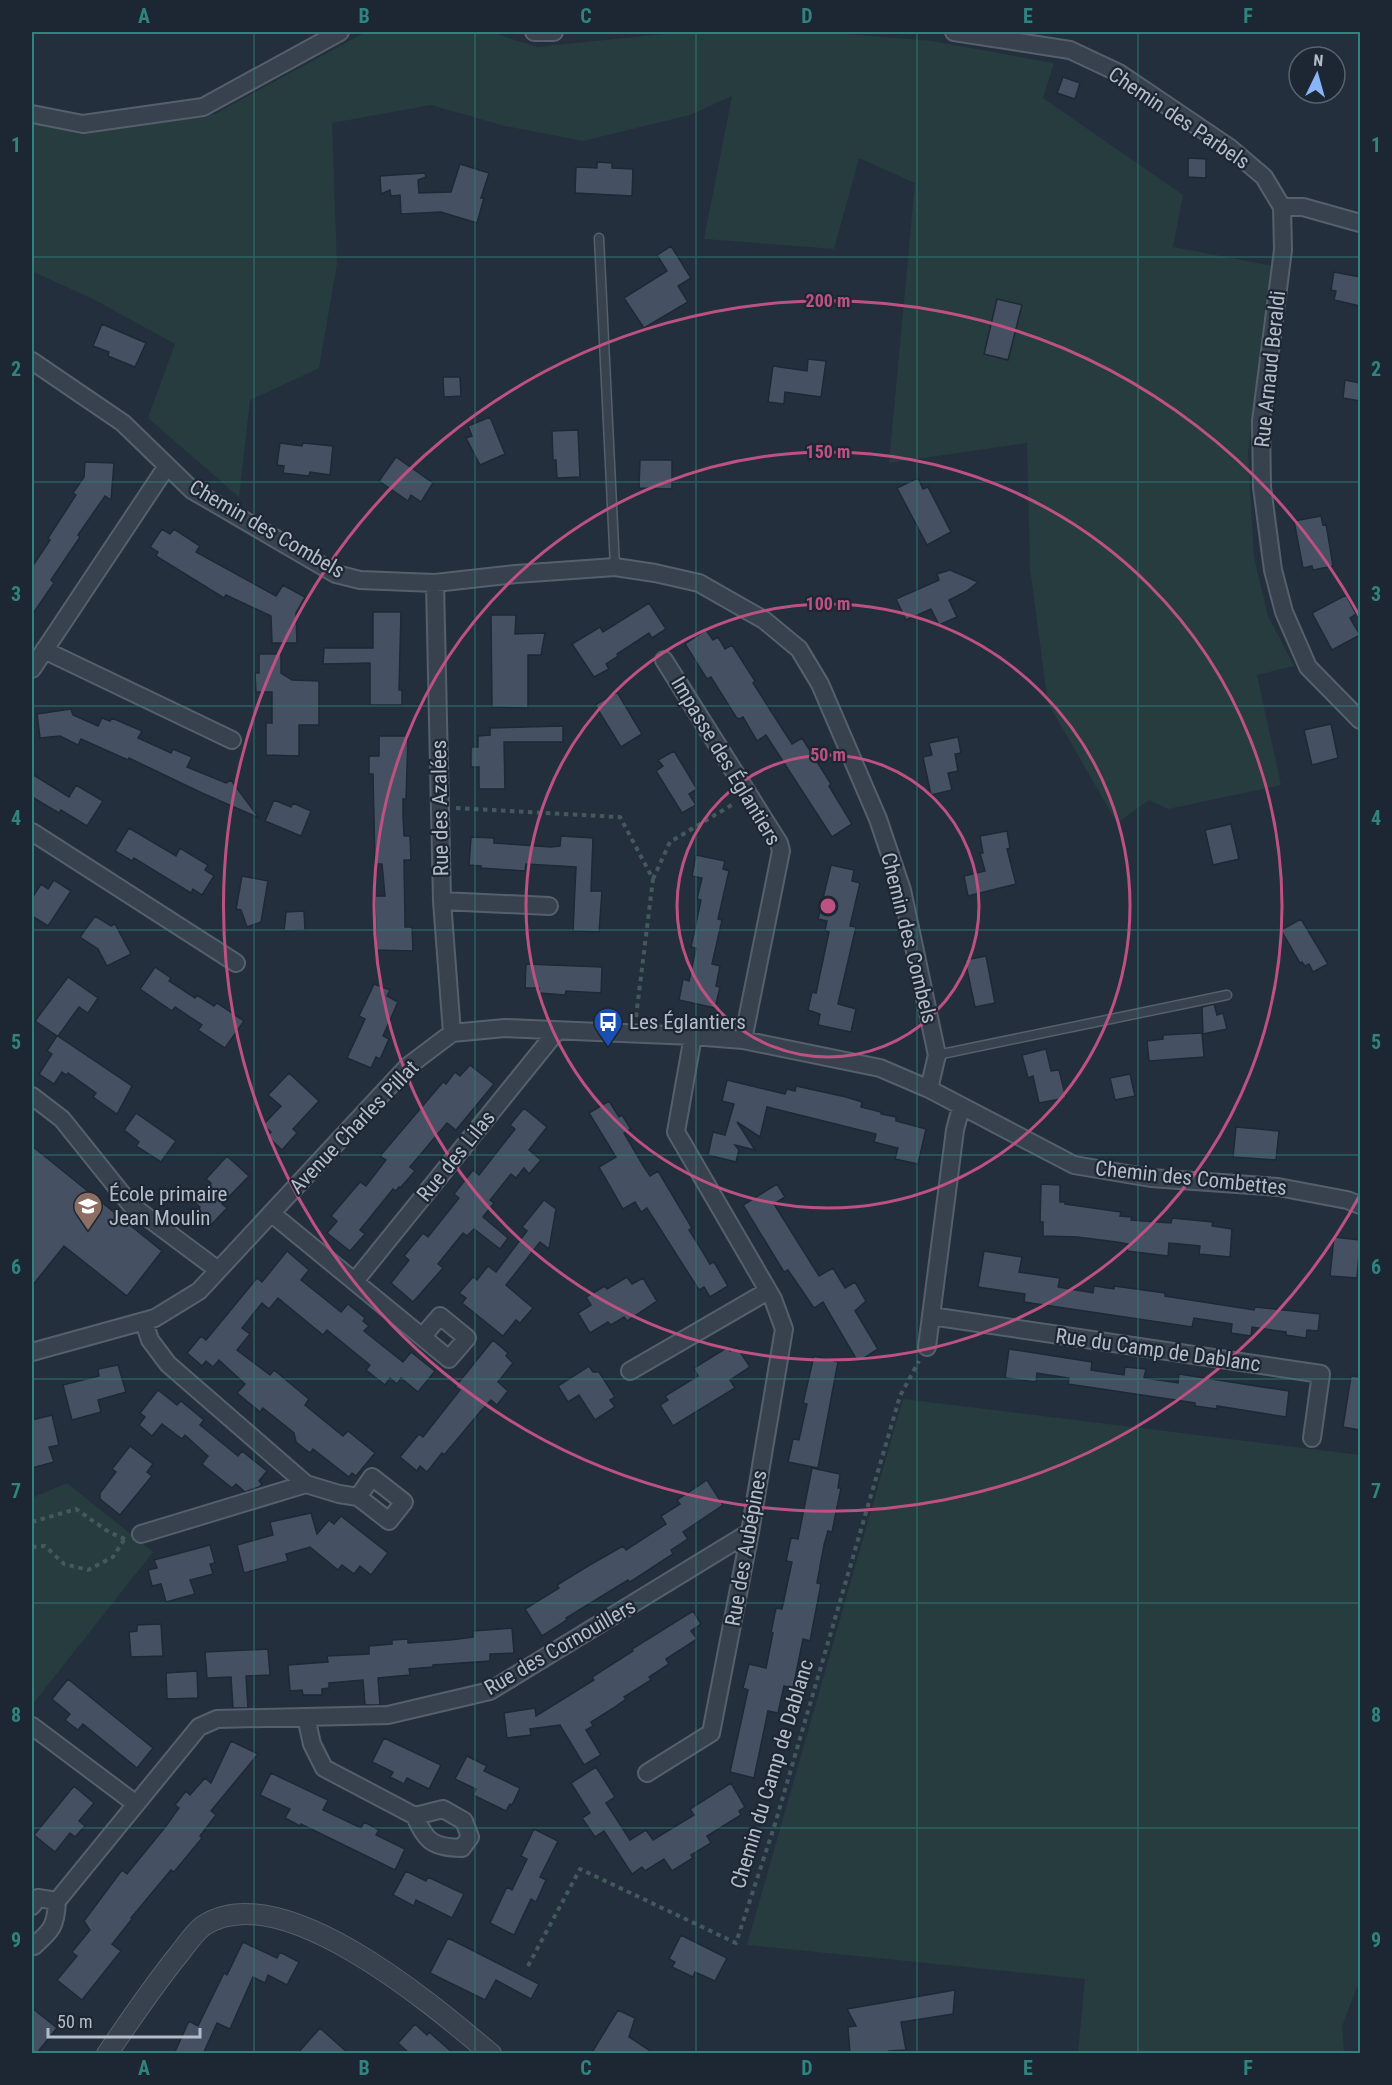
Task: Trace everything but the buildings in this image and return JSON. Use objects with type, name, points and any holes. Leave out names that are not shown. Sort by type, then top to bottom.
[{"type":"street","points":[[32,114],[83,124],[203,107],[340,32]]},
{"type":"street","points":[[534,32],[554,32]]},
{"type":"street","name":"Chemin des Parbels","points":[[954,32],[1070,50],[1119,73],[1230,148],[1264,177],[1282,207]]},
{"type":"street","points":[[1282,207],[1303,207],[1360,223]]},
{"type":"street","name":"Rue Arnaud Beraldi","points":[[1282,207],[1283,250],[1261,421],[1262,487],[1272,570],[1284,612],[1308,667],[1360,720]]},
{"type":"street","name":"Chemin des Combels","points":[[32,361],[123,423],[192,490],[336,574],[360,580],[435,583],[615,567],[699,583],[764,620],[799,649],[820,684],[878,819],[902,890],[937,1055],[929,1089]]},
{"type":"street","points":[[32,669],[167,466]]},
{"type":"street","name":"Rue des Azalées","points":[[435,583],[442,901],[452,1033]]},
{"type":"street","points":[[44,650],[232,740]]},
{"type":"street","name":"Impasse des Églantiers","points":[[664,660],[779,843],[781,851],[743,1040]]},
{"type":"street","points":[[32,832],[236,963]]},
{"type":"street","points":[[442,901],[549,906]]},
{"type":"street","points":[[452,1033],[505,1028],[693,1035],[743,1040],[880,1068],[929,1089]]},
{"type":"street","name":"Rue des Lilas","points":[[355,1281],[557,1031]]},
{"type":"street","name":"Avenue Charles Pillat","points":[[32,1352],[155,1318],[199,1291],[407,1067],[452,1033]]},
{"type":"street","name":"Rue des Aubépines","points":[[647,1773],[711,1733],[750,1532],[784,1329],[768,1291],[676,1132],[693,1035]]},
{"type":"street","name":"Chemin des Combettes","points":[[929,1089],[1074,1165],[1151,1178],[1278,1187],[1347,1200],[1360,1205]]},
{"type":"street","points":[[32,1096],[62,1119],[131,1205],[218,1270]]},
{"type":"street","points":[[927,1347],[955,1130],[961,1107]]},
{"type":"street","points":[[272,1213],[422,1337]]},
{"type":"street","points":[[630,1371],[768,1291]]},
{"type":"street","name":"Rue du Camp de Dablanc","points":[[931,1316],[1321,1374],[1312,1438]]},
{"type":"street","points":[[144,1322],[150,1340],[168,1364],[306,1484],[358,1497]]},
{"type":"street","points":[[141,1534],[306,1484]]},
{"type":"street","name":"Rue des Cornouillers","points":[[57,1901],[199,1727],[218,1719],[388,1715],[490,1691],[750,1532]]},
{"type":"street","points":[[306,1717],[312,1744],[324,1768],[415,1816]]},
{"type":"street","points":[[32,1726],[136,1804]]},
{"type":"street","points":[[32,1906],[38,1898],[57,1901],[56,1920],[46,1936],[32,1946]]},
{"type":"street","points":[[107,2054],[161,1976],[201,1928],[220,1916],[246,1913],[280,1917],[356,1951],[447,2016],[491,2054]]},
{"type":"lane","points":[[599,238],[615,567]]},
{"type":"lane","points":[[937,1055],[1227,994]]},
{"type":"path","points":[[634,1033],[653,879],[670,842],[749,795]]},
{"type":"path","points":[[441,807],[620,817],[653,879]]},
{"type":"path","name":"Chemin du Camp de Dablanc","points":[[528,1966],[580,1869],[736,1943],[775,1824],[900,1396],[927,1347]]},
{"type":"path","points":[[32,1522],[76,1509],[109,1532],[125,1539]]},
{"type":"path","points":[[32,1547],[45,1546],[64,1564],[88,1570],[113,1557],[125,1539],[141,1534]]},
{"type":"green space","points":[[366,32],[490,32],[537,47],[683,32],[822,32],[932,41],[1054,63],[1043,98],[1183,195],[1173,247],[1273,266],[1248,452],[1254,557],[1268,616],[1294,666],[1257,675],[1281,785],[1168,809],[1149,800],[1117,823],[1048,703],[1030,569],[1027,443],[889,463],[915,183],[859,158],[834,249],[704,239],[732,96],[690,115],[583,141],[505,126],[431,105],[332,123],[337,264],[319,368],[250,400],[239,497],[148,418],[175,344],[95,300],[32,271],[32,120],[100,130],[215,114]]},
{"type":"green space","points":[[903,1399],[1360,1455],[1360,1979],[1342,2026],[1344,2053],[1078,2053],[1085,1979],[747,1945]]},
{"type":"green space","points":[[67,1483],[153,1552],[32,1705],[32,1498]]},
{"type":"place","name":"Les Églantiers","points":[[608,1048]]},
{"type":"place","name":"École primaire Jean Moulin","points":[[88,1232]]}]
